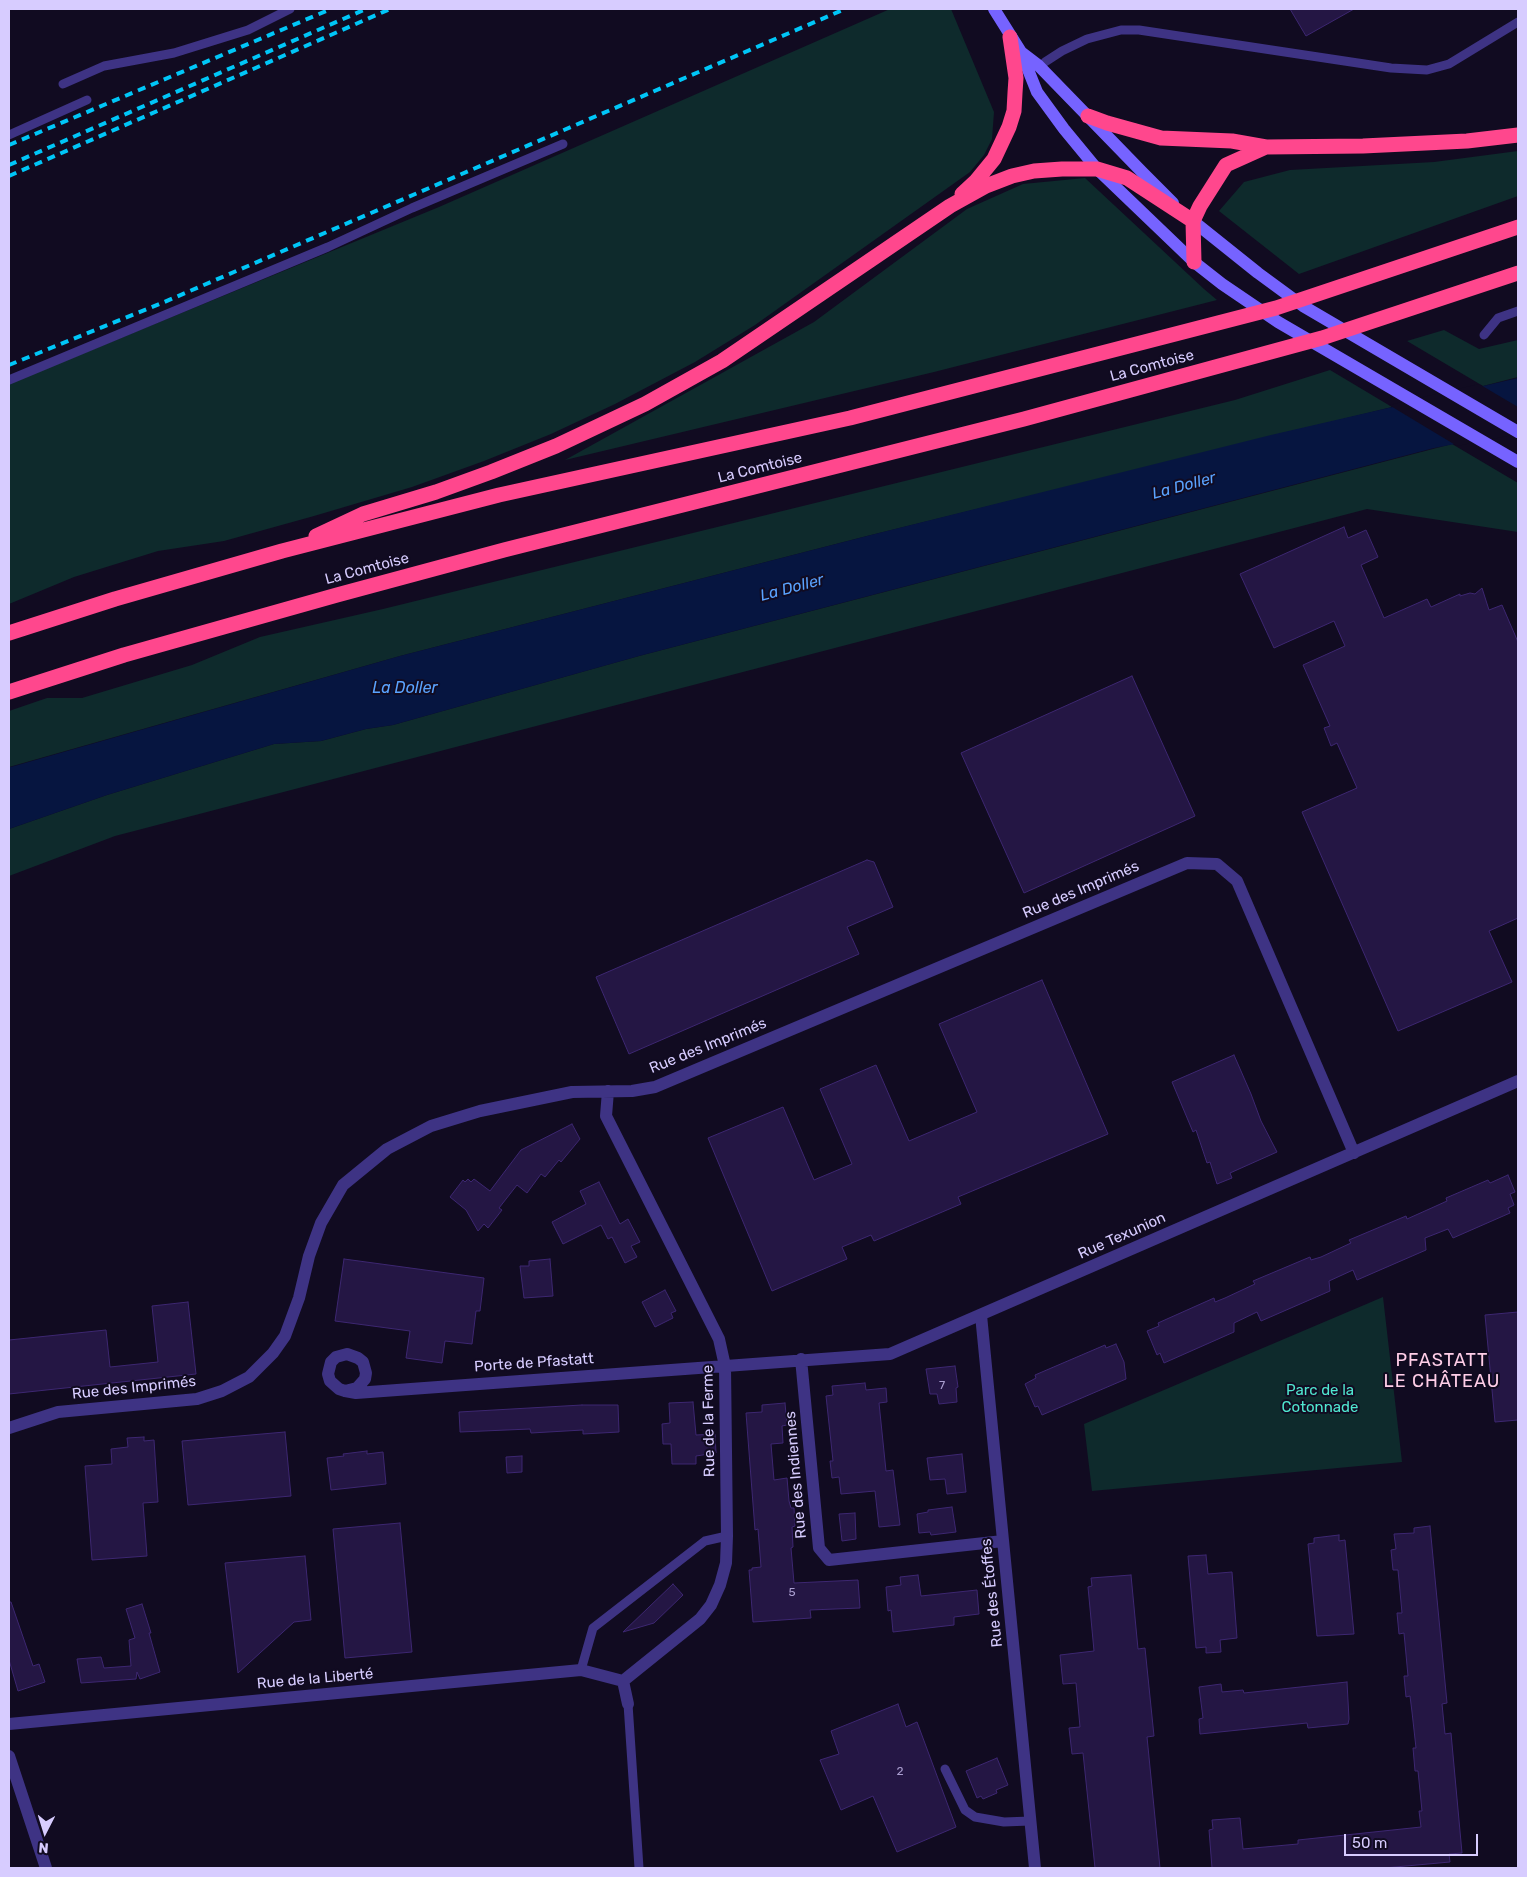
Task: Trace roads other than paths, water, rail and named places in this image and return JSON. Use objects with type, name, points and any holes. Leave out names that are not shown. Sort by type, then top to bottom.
[{"type":"highway","points":[[950,206],[976,181],[994,159],[1010,127],[1016,93],[1016,78],[1010,37]]},
{"type":"highway","points":[[1088,116],[1106,123],[1161,138],[1232,141],[1266,147],[1363,146],[1518,135]]},
{"type":"highway","points":[[1194,262],[1193,221],[1200,206],[1226,165],[1266,147]]},
{"type":"highway","points":[[282,551],[363,514],[436,492],[556,446],[645,404],[722,361],[950,206],[986,186],[1012,176],[1052,170],[1097,169],[1127,178],[1193,221]]},
{"type":"highway","name":"La Comtoise","points":[[9,633],[114,599],[282,551],[499,495],[850,418],[1276,308],[1518,227]]},
{"type":"highway","name":"La Comtoise","points":[[9,692],[133,653],[346,592],[504,550],[1024,419],[1322,338],[1518,273]]},
{"type":"main road","points":[[994,9],[1021,52],[1037,92],[1048,108],[1097,169],[1194,262],[1222,284],[1278,322],[1518,462]]},
{"type":"main road","points":[[1021,52],[1038,65],[1142,172],[1193,221],[1258,273],[1303,306],[1518,432]]},
{"type":"street","name":"Rue des Imprimés","points":[[9,1428],[58,1412],[197,1399],[222,1391],[249,1377],[273,1353],[285,1336],[300,1298],[309,1256],[321,1223],[344,1185],[387,1149],[430,1126],[480,1111],[572,1092],[632,1091],[655,1087],[1187,863],[1217,864],[1237,881],[1354,1153]]},
{"type":"street","name":"Rue Texunion","points":[[726,1366],[801,1359],[890,1354],[1518,1081]]},
{"type":"street","name":"Rue de la Ferme","points":[[608,1091],[606,1116],[719,1339],[726,1366],[727,1536],[726,1564],[720,1585],[711,1605],[700,1619],[623,1681]]},
{"type":"street","name":"Rue des Étoffes","points":[[981,1315],[1035,1868]]},
{"type":"street","name":"Rue des Indiennes","points":[[801,1359],[819,1548],[829,1560],[1003,1541]]},
{"type":"street","name":"Porte de Pfastatt","points":[[345,1391],[356,1393],[726,1366]]},
{"type":"street","name":"Rue de la Liberté","points":[[9,1724],[581,1670],[623,1681]]},
{"type":"street","points":[[623,1681],[628,1704]]},
{"type":"street","points":[[9,1756],[46,1868]]},
{"type":"lane","points":[[63,84],[104,66],[174,53],[248,30],[290,9]]},
{"type":"lane","points":[[1045,62],[1087,39],[1120,30],[1139,30],[1390,68],[1427,70],[1449,64],[1518,22]]},
{"type":"lane","points":[[9,135],[87,100]]},
{"type":"lane","points":[[9,380],[328,247],[412,208],[563,144]]},
{"type":"lane","points":[[1484,335],[1498,318],[1518,311]]},
{"type":"lane","points":[[581,1670],[593,1628],[705,1541],[727,1536]]},
{"type":"lane","points":[[628,1704],[639,1868]]},
{"type":"lane","points":[[945,1769],[965,1810],[975,1817],[1004,1822],[1030,1821]]},
{"type":"water","name":"La Doller","points":[[1518,378],[1518,432],[1434,448],[639,656],[393,725],[366,729],[321,741],[274,744],[107,795],[9,829],[9,767],[400,656],[1271,435]]},
{"type":"railway","points":[[9,145],[331,9]]},
{"type":"railway","points":[[9,165],[366,9]]},
{"type":"railway","points":[[9,176],[390,9]]},
{"type":"railway","points":[[9,365],[162,303],[845,9]]},
{"type":"district","name":"PFASTATT LE CHÂTEAU","points":[[1442,1371]]},
{"type":"park label","name":"Parc de la Cotonnade","points":[[1320,1400]]}]
